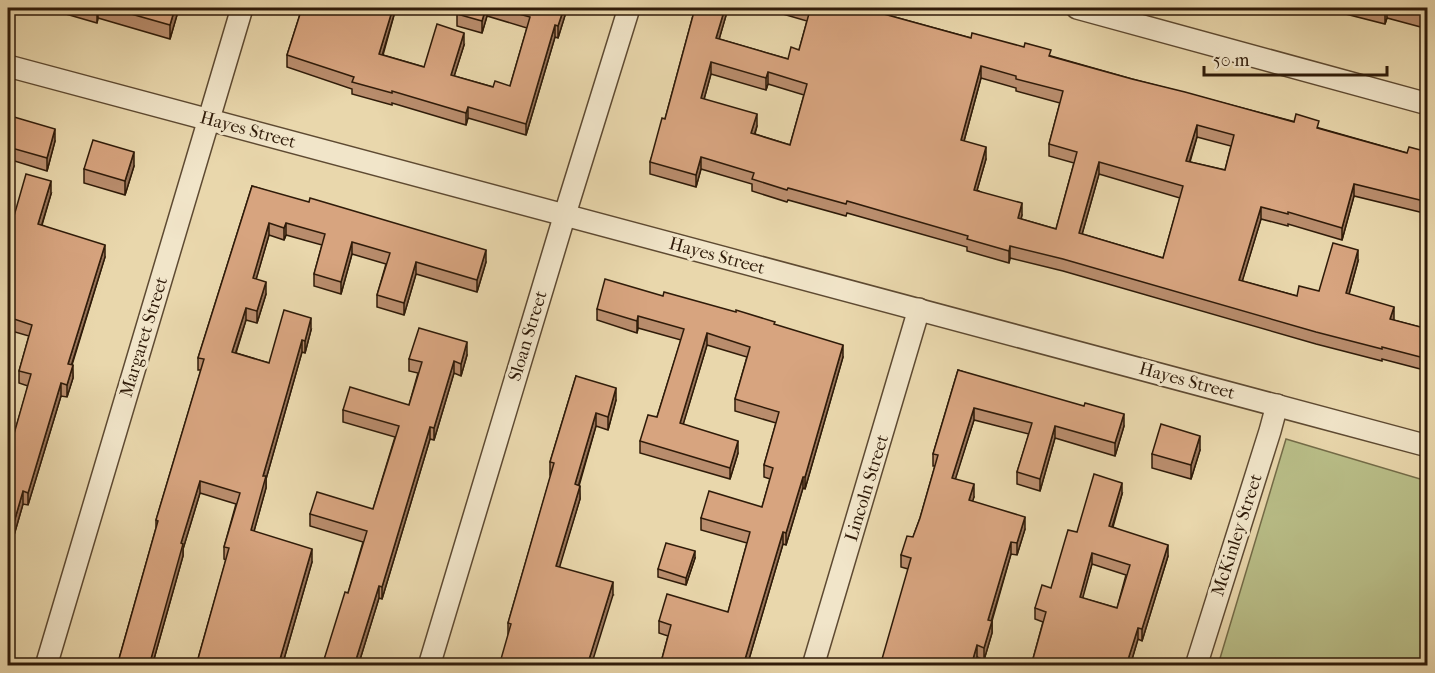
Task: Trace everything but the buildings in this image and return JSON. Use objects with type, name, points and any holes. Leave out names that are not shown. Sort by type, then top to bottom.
[{"type":"street","name":"Margaret Street","points":[[45,666],[242,8]]},
{"type":"street","name":"Sloan Street","points":[[429,666],[564,214],[629,8]]},
{"type":"street","points":[[1077,8],[1428,104]]},
{"type":"street","name":"Hayes Street","points":[[8,66],[1428,446]]},
{"type":"street","name":"Lincoln Street","points":[[813,666],[919,309]]},
{"type":"street","name":"McKinley Street","points":[[1196,666],[1277,405]]},
{"type":"green space","points":[[1286,439],[1427,481],[1427,665],[1218,665]]}]
